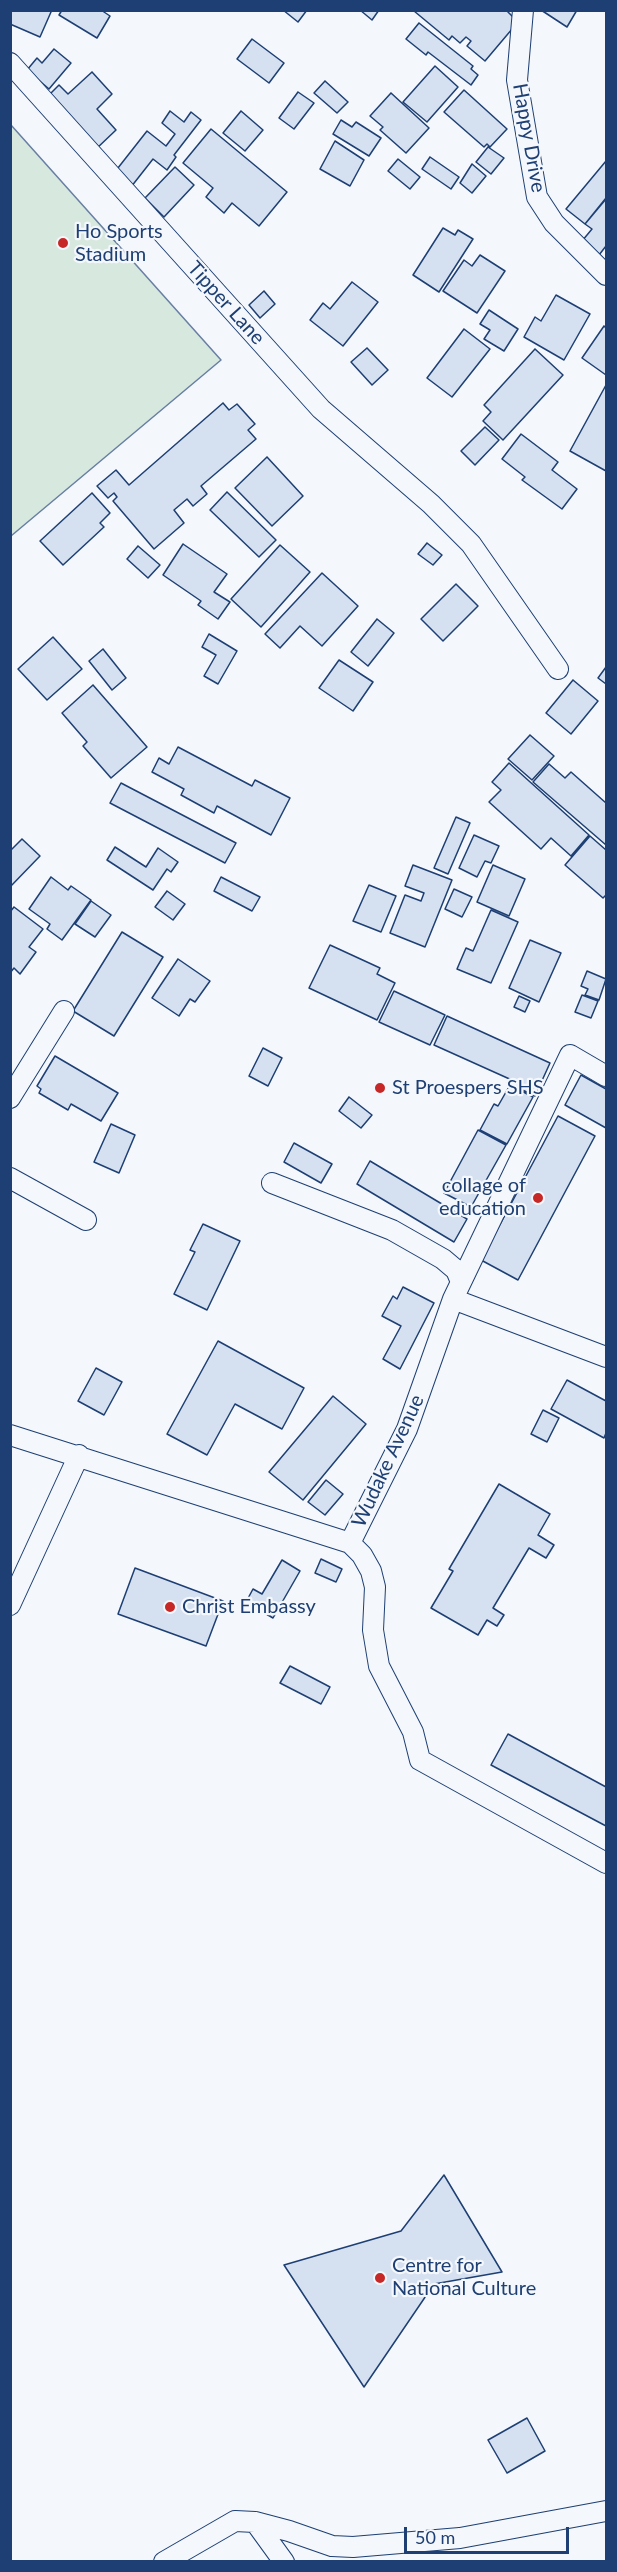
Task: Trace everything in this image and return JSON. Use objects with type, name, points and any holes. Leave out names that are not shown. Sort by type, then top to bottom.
[{"type":"street","name":"Happy Drive","points":[[523,10],[517,80],[537,196],[554,223],[606,275]]},
{"type":"street","name":"Tipper Lane","points":[[10,63],[321,409],[431,504],[471,544],[558,669]]},
{"type":"street","points":[[10,1098],[64,1011]]},
{"type":"street","name":"Wudake Avenue","points":[[10,1435],[79,1455],[350,1543],[407,1428],[457,1291],[570,1055],[606,1076]]},
{"type":"street","points":[[10,1178],[86,1220]]},
{"type":"street","points":[[272,1184],[392,1230],[443,1259],[456,1270],[457,1291],[606,1357]]},
{"type":"street","points":[[10,1605],[79,1455]]},
{"type":"street","points":[[350,1543],[371,1571],[375,1587],[372,1630],[379,1666],[413,1732],[420,1760],[606,1863]]},
{"type":"street","points":[[164,2562],[235,2521],[255,2522],[332,2546],[353,2547],[460,2538],[606,2511]]},
{"type":"street","points":[[255,2522],[284,2562]]},
{"type":"shaded area","name":"Ho Sports Stadium","points":[[11,125],[221,360],[10,536]]},
{"type":"building","points":[[10,10],[48,10],[51,12],[40,37],[10,24]]},
{"type":"building","points":[[62,10],[101,10],[110,16],[97,38],[59,15]]},
{"type":"building","points":[[283,10],[307,10],[298,22]]},
{"type":"building","points":[[360,10],[379,10],[372,20]]},
{"type":"building","points":[[506,10],[518,22],[485,61],[467,46],[471,41],[466,37],[460,43],[452,36],[449,40],[414,11]]},
{"type":"building","points":[[541,10],[577,10],[567,27]]},
{"type":"building","points":[[419,23],[473,66],[471,69],[478,75],[471,85],[428,52],[426,55],[406,39]]},
{"type":"building","points":[[252,39],[284,63],[269,83],[237,59]]},
{"type":"building","points":[[54,49],[71,63],[49,89],[27,70],[37,58],[42,63]]},
{"type":"building","points":[[435,66],[458,87],[427,122],[403,102]]},
{"type":"building","points":[[92,72],[112,94],[97,109],[116,130],[95,150],[46,98],[59,85],[68,94]]},
{"type":"building","points":[[325,81],[348,102],[337,113],[314,93]]},
{"type":"building","points":[[464,90],[507,129],[490,147],[487,144],[484,147],[444,112]]},
{"type":"building","points":[[298,92],[314,103],[294,129],[279,118]]},
{"type":"building","points":[[391,93],[429,128],[406,153],[380,130],[383,127],[370,116]]},
{"type":"building","points":[[170,111],[184,122],[191,112],[201,120],[174,155],[176,157],[167,170],[153,159],[131,187],[114,173],[147,131],[166,146],[175,134],[162,123]]},
{"type":"building","points":[[241,111],[263,130],[245,151],[223,133]]},
{"type":"building","points":[[341,120],[352,127],[356,122],[381,138],[369,156],[333,134]]},
{"type":"building","points":[[211,129],[287,192],[259,226],[232,203],[224,213],[206,197],[213,188],[183,163]]},
{"type":"building","points":[[335,141],[364,160],[350,186],[320,169]]},
{"type":"building","points":[[488,147],[504,158],[491,174],[476,162]]},
{"type":"building","points":[[430,157],[459,177],[451,189],[422,169]]},
{"type":"building","points":[[398,159],[420,177],[410,189],[388,171]]},
{"type":"building","points":[[606,161],[606,198],[585,224],[566,209]]},
{"type":"building","points":[[472,164],[486,176],[472,193],[460,183]]},
{"type":"building","points":[[175,167],[194,185],[164,217],[145,198]]},
{"type":"building","points":[[606,199],[606,246],[599,255],[582,241],[592,229],[585,224]]},
{"type":"building","points":[[443,228],[455,235],[458,230],[473,239],[439,292],[413,275]]},
{"type":"building","points":[[480,255],[505,271],[477,313],[443,291],[464,260],[472,266]]},
{"type":"building","points":[[352,282],[378,302],[343,346],[310,320],[323,303],[330,309]]},
{"type":"building","points":[[264,291],[275,304],[260,318],[249,305]]},
{"type":"building","points":[[556,295],[590,314],[564,360],[524,337],[535,317],[541,321]]},
{"type":"building","points":[[489,310],[518,329],[504,351],[484,339],[490,330],[480,324]]},
{"type":"building","points":[[604,326],[606,328],[606,375],[582,358]]},
{"type":"building","points":[[464,329],[490,349],[452,397],[427,378]]},
{"type":"building","points":[[367,348],[388,370],[372,385],[351,362]]},
{"type":"building","points":[[535,349],[563,375],[503,440],[483,421],[491,412],[484,405]]},
{"type":"building","points":[[606,385],[606,471],[570,451]]},
{"type":"building","points":[[223,403],[229,410],[237,404],[255,424],[248,430],[256,439],[201,486],[207,494],[193,506],[187,499],[174,510],[184,523],[154,549],[113,501],[117,497],[114,493],[108,498],[97,486],[116,470],[129,485]]},
{"type":"building","points":[[485,427],[499,440],[475,465],[461,451]]},
{"type":"building","points":[[521,434],[558,462],[552,470],[577,489],[562,509],[522,480],[525,477],[502,459]]},
{"type":"building","points":[[267,457],[303,496],[272,526],[235,488]]},
{"type":"building","points":[[227,492],[276,540],[259,557],[210,510]]},
{"type":"building","points":[[92,493],[110,513],[100,523],[104,527],[63,565],[40,541]]},
{"type":"building","points":[[427,543],[442,555],[433,565],[418,554]]},
{"type":"building","points":[[183,544],[227,574],[214,592],[230,602],[218,619],[198,605],[201,601],[163,575]]},
{"type":"building","points":[[280,545],[310,572],[261,627],[231,599]]},
{"type":"building","points":[[138,546],[160,565],[148,578],[127,559]]},
{"type":"building","points":[[322,573],[358,606],[322,646],[300,626],[280,648],[265,634]]},
{"type":"building","points":[[456,584],[478,606],[443,641],[421,619]]},
{"type":"building","points":[[377,619],[394,633],[368,666],[351,652]]},
{"type":"building","points":[[209,634],[237,651],[218,684],[204,676],[216,655],[202,647]]},
{"type":"building","points":[[53,637],[82,669],[47,700],[18,669]]},
{"type":"building","points":[[103,649],[126,678],[112,690],[89,661]]},
{"type":"building","points":[[339,660],[373,682],[353,711],[319,688]]},
{"type":"building","points":[[606,667],[606,684],[598,678]]},
{"type":"building","points":[[573,680],[598,701],[571,734],[546,713]]},
{"type":"building","points":[[93,685],[147,747],[111,778],[83,746],[87,742],[62,713]]},
{"type":"building","points":[[530,735],[554,756],[532,780],[508,759]]},
{"type":"building","points":[[178,747],[252,786],[255,780],[290,798],[271,835],[217,806],[214,813],[181,795],[184,789],[152,772],[159,758],[169,764]]},
{"type":"building","points":[[509,763],[589,835],[571,856],[551,838],[541,849],[489,802],[501,790],[492,782]]},
{"type":"building","points":[[549,764],[565,778],[571,772],[606,803],[606,845],[533,782]]},
{"type":"building","points":[[121,783],[236,843],[225,863],[110,803]]},
{"type":"building","points":[[456,817],[470,823],[448,874],[434,868]]},
{"type":"building","points":[[474,835],[499,846],[491,863],[485,861],[477,877],[459,868]]},
{"type":"building","points":[[590,836],[606,850],[606,895],[603,898],[565,865]]},
{"type":"building","points":[[22,839],[40,856],[10,887],[10,851]]},
{"type":"building","points":[[115,847],[146,867],[158,848],[178,862],[171,872],[167,869],[153,890],[107,860]]},
{"type":"building","points":[[413,865],[452,880],[425,947],[390,933],[405,895],[421,901],[424,893],[405,886]]},
{"type":"building","points":[[493,865],[525,879],[509,916],[477,902]]},
{"type":"building","points":[[51,877],[68,890],[71,886],[91,900],[62,940],[47,929],[50,924],[29,909]]},
{"type":"building","points":[[221,877],[260,897],[252,911],[214,891]]},
{"type":"building","points":[[369,885],[396,896],[381,932],[353,921]]},
{"type":"building","points":[[454,889],[472,897],[462,917],[445,909]]},
{"type":"building","points":[[167,891],[185,904],[173,920],[155,907]]},
{"type":"building","points":[[91,901],[111,915],[95,937],[75,924]]},
{"type":"building","points":[[14,907],[43,929],[29,947],[36,952],[20,974],[14,968],[10,973],[10,912]]},
{"type":"building","points":[[491,910],[518,922],[491,983],[457,969],[466,948],[473,951]]},
{"type":"building","points":[[122,932],[163,957],[114,1036],[73,1011]]},
{"type":"building","points":[[530,940],[561,953],[539,1002],[509,988]]},
{"type":"building","points":[[330,945],[380,968],[377,974],[395,983],[377,1020],[309,988]]},
{"type":"building","points":[[178,959],[210,981],[195,1002],[190,999],[179,1016],[152,998]]},
{"type":"building","points":[[587,971],[606,979],[599,1000],[585,995],[588,989],[581,986]]},
{"type":"building","points":[[394,991],[445,1015],[430,1045],[379,1022]]},
{"type":"building","points":[[582,995],[598,1001],[591,1018],[575,1012]]},
{"type":"building","points":[[519,996],[530,1001],[525,1012],[514,1007]]},
{"type":"building","points":[[447,1016],[550,1063],[535,1096],[512,1085],[514,1081],[434,1045]]},
{"type":"building","points":[[263,1048],[282,1058],[268,1086],[249,1076]]},
{"type":"building","points":[[55,1056],[118,1093],[101,1121],[71,1104],[68,1110],[39,1093],[41,1089],[37,1086]]},
{"type":"building","points":[[581,1075],[606,1089],[606,1128],[565,1105]]},
{"type":"building","points":[[510,1085],[533,1097],[507,1144],[480,1130],[494,1104],[498,1106]]},
{"type":"building","points":[[349,1097],[372,1115],[361,1128],[339,1111]]},
{"type":"building","name":"collage of education","points":[[558,1116],[595,1136],[518,1280],[481,1260]]},
{"type":"building","points":[[111,1124],[135,1135],[119,1173],[94,1162]]},
{"type":"building","points":[[478,1130],[506,1145],[471,1207],[444,1193]]},
{"type":"building","points":[[294,1143],[332,1164],[321,1183],[284,1162]]},
{"type":"building","points":[[370,1161],[467,1219],[454,1242],[357,1184]]},
{"type":"building","points":[[203,1224],[240,1241],[207,1310],[174,1294],[195,1252],[190,1250]]},
{"type":"building","points":[[403,1287],[434,1303],[400,1369],[383,1359],[401,1326],[382,1316],[393,1296],[397,1299]]},
{"type":"building","points":[[218,1341],[304,1388],[282,1429],[235,1404],[207,1455],[167,1434]]},
{"type":"building","points":[[96,1368],[122,1382],[104,1415],[78,1401]]},
{"type":"building","points":[[567,1380],[606,1401],[604,1438],[551,1409]]},
{"type":"building","points":[[333,1396],[366,1424],[303,1500],[269,1472]]},
{"type":"building","points":[[543,1410],[559,1418],[547,1442],[531,1434]]},
{"type":"building","points":[[326,1480],[343,1494],[325,1515],[308,1502]]},
{"type":"building","points":[[499,1484],[550,1514],[538,1535],[554,1545],[546,1558],[529,1548],[493,1608],[504,1615],[497,1626],[487,1620],[478,1635],[431,1608],[453,1571],[449,1569]]},
{"type":"building","points":[[321,1559],[342,1569],[336,1582],[315,1573]]},
{"type":"building","points":[[282,1560],[300,1571],[273,1618],[246,1602],[253,1589],[262,1594]]},
{"type":"building","name":"Christ Embassy","points":[[135,1568],[223,1601],[206,1646],[118,1614]]},
{"type":"building","points":[[290,1666],[330,1687],[321,1704],[280,1683]]},
{"type":"building","points":[[508,1734],[606,1787],[606,1826],[491,1765]]},
{"type":"building","name":"Centre for National Culture","points":[[444,2175],[502,2272],[434,2284],[364,2387],[284,2265],[401,2231]]},
{"type":"building","points":[[527,2418],[545,2451],[507,2473],[488,2440]]},
{"type":"place","name":"Ho Sports Stadium","points":[[63,243]]},
{"type":"place","name":"St Proespers SHS","points":[[380,1088]]},
{"type":"place","name":"collage of education","points":[[538,1198]]},
{"type":"place","name":"Christ Embassy","points":[[170,1607]]},
{"type":"place","name":"Centre for National Culture","points":[[380,2278]]}]
